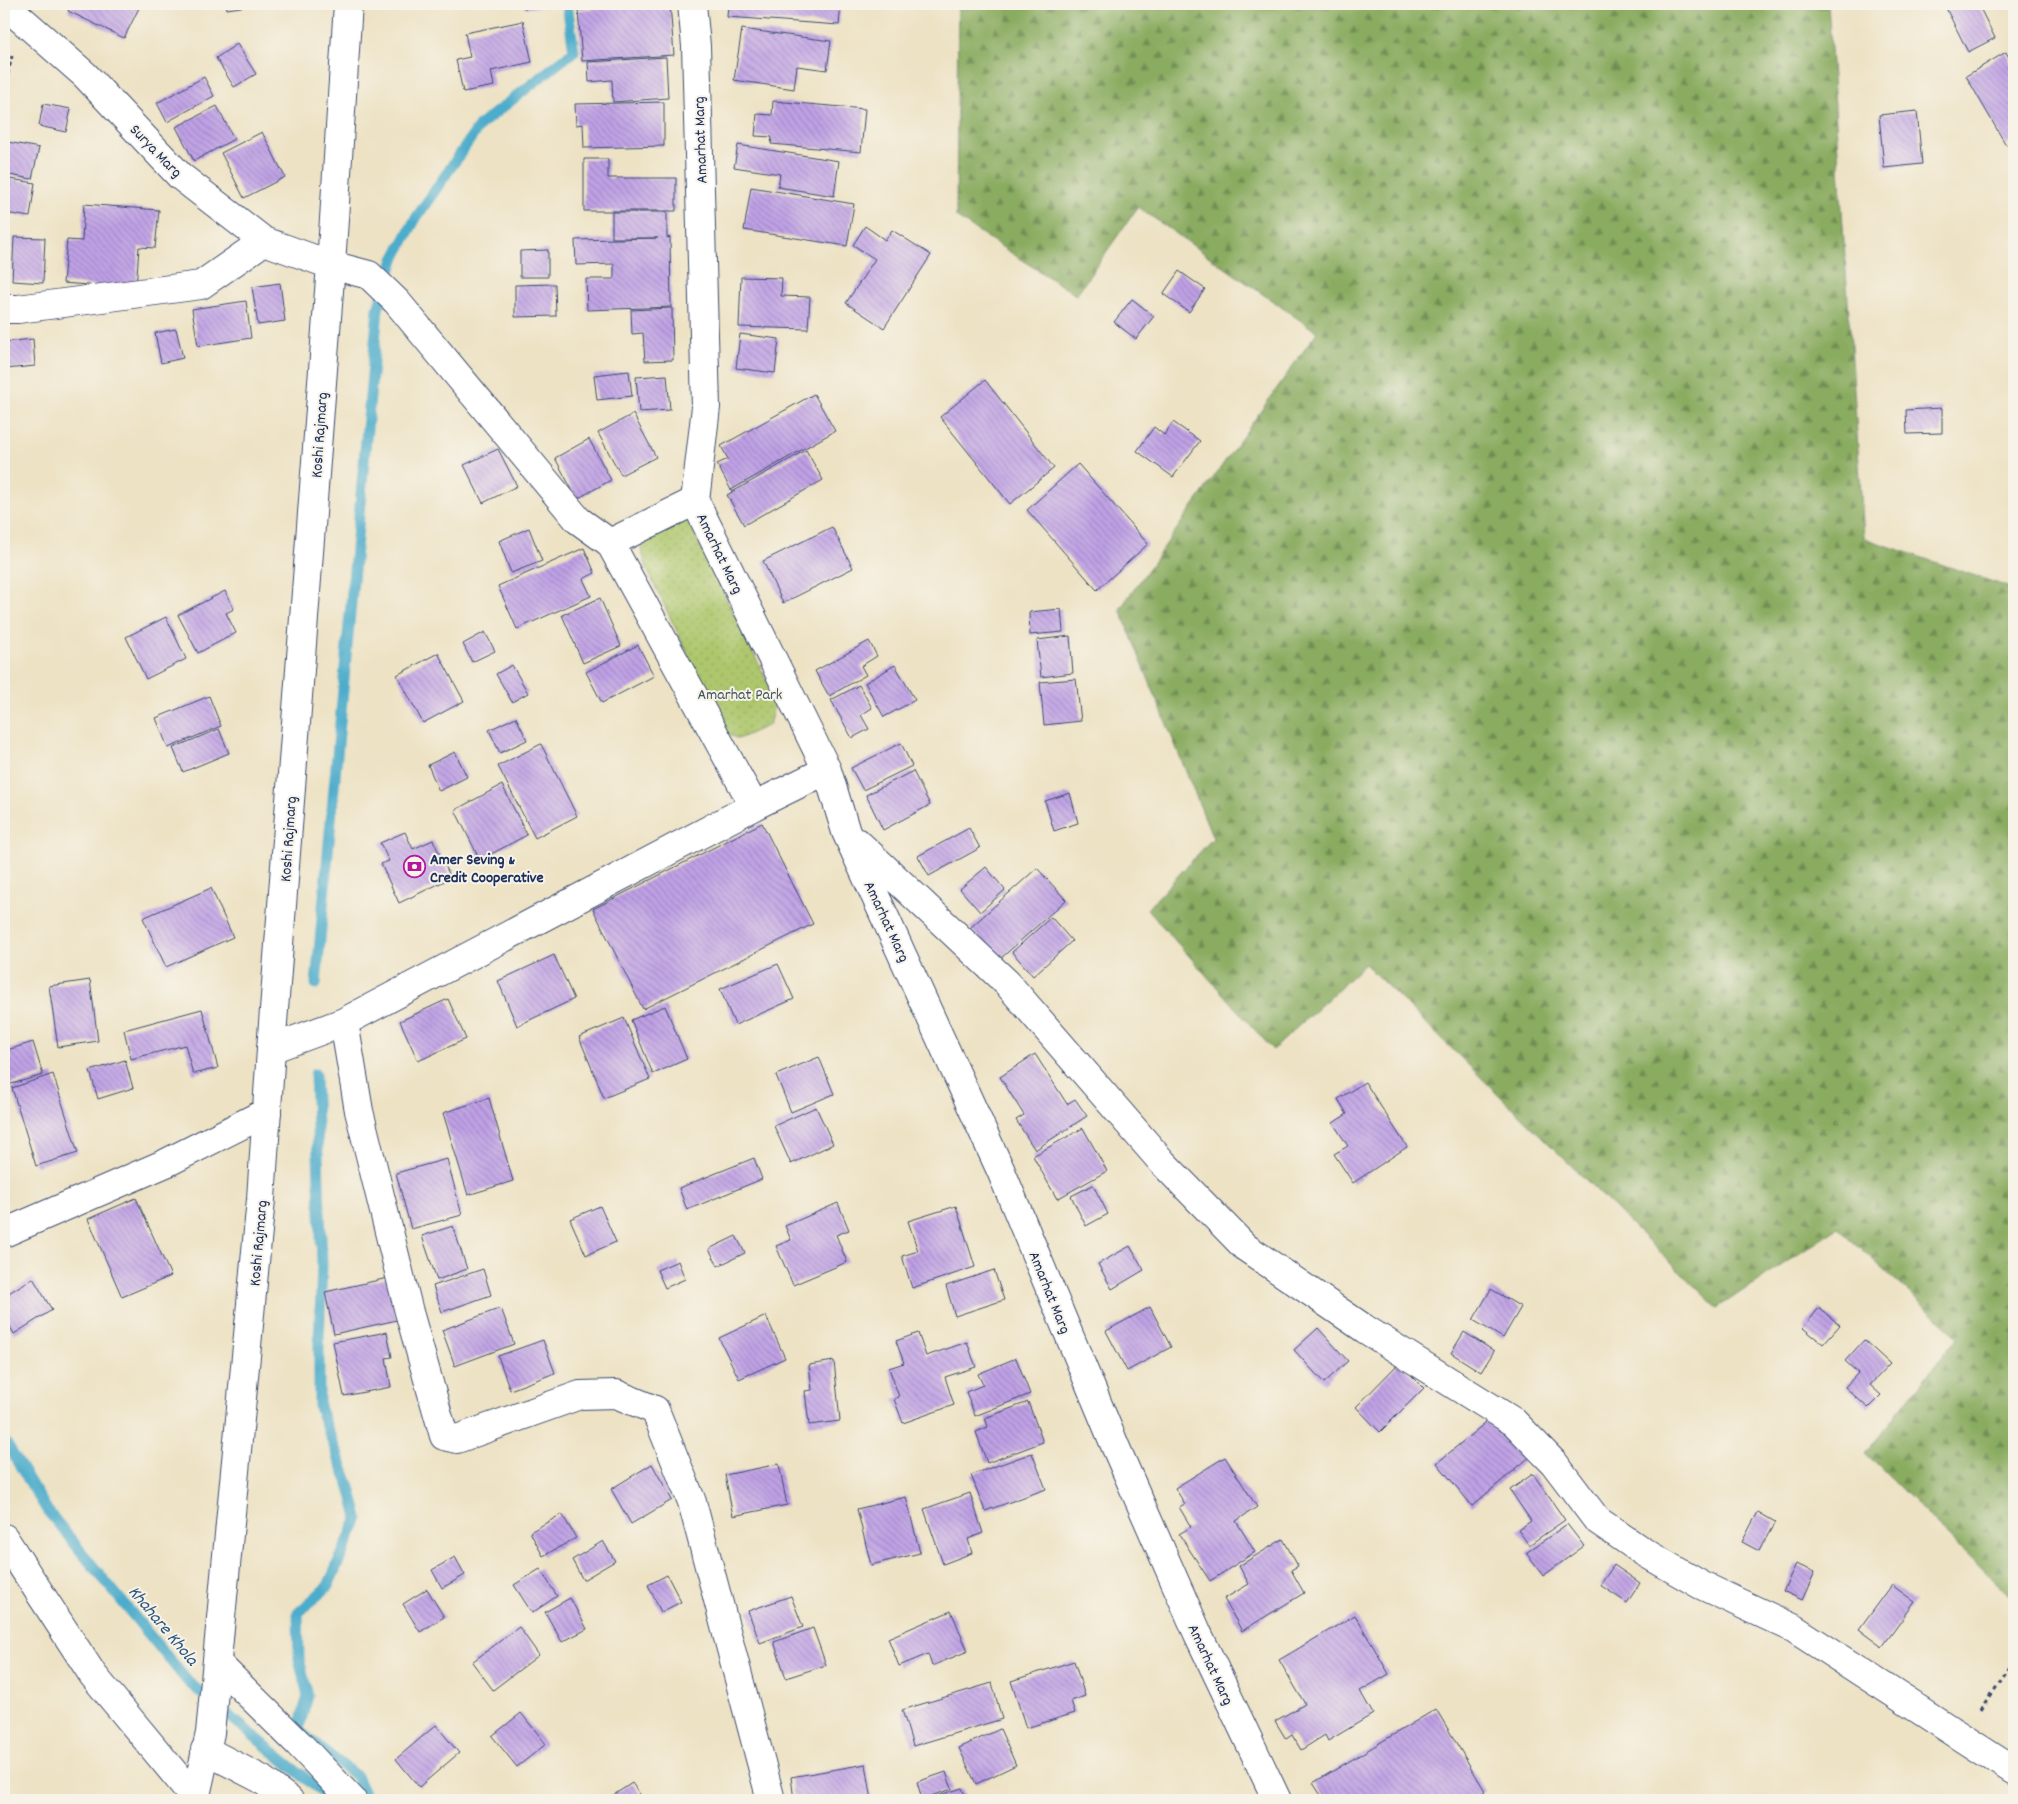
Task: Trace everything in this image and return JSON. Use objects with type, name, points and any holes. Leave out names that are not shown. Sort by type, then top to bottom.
[{"type":"street","name":"Surya Marg","points":[[4,4],[85,75],[180,176],[264,241],[331,265],[369,275],[397,302],[578,520],[610,543]]},
{"type":"street","name":"Koshi Rajmarg","points":[[208,1742],[261,1199],[266,1112],[331,265],[348,4]]},
{"type":"street","name":"Amarhat Marg","points":[[692,4],[696,46],[706,408],[695,501],[827,770],[846,832],[1001,1171],[1116,1448],[1198,1634],[1277,1800]]},
{"type":"street","points":[[4,309],[18,309],[201,285],[264,241]]},
{"type":"street","points":[[695,501],[610,543],[754,806]]},
{"type":"street","points":[[271,1048],[344,1022],[754,806],[827,770]]},
{"type":"street","points":[[846,832],[1007,983],[1163,1162],[1245,1247],[1365,1329],[1514,1422],[1554,1463],[1597,1520],[1642,1551],[1700,1584],[1793,1628],[2014,1772]]},
{"type":"street","points":[[344,1022],[359,1111],[409,1312],[444,1436],[457,1439],[580,1395],[616,1394],[655,1410],[692,1502],[771,1800]]},
{"type":"street","points":[[4,1233],[166,1163],[266,1112]]},
{"type":"street","points":[[4,1538],[93,1675],[195,1799]]},
{"type":"street","points":[[216,1668],[298,1743],[352,1800]]},
{"type":"street","points":[[195,1799],[208,1742],[289,1800]]},
{"type":"path","points":[[1962,1737],[2014,1661]]},
{"type":"green space","points":[[958,4],[1828,4],[1864,538],[2014,589],[2014,1601],[1865,1453],[1958,1337],[1838,1228],[1717,1308],[1365,964],[1273,1050],[1147,909],[1213,838],[1120,609],[1317,332],[1138,207],[1076,295],[956,217]]},
{"type":"green space","name":"Amarhat Park","points":[[685,515],[776,699],[769,725],[738,739],[725,732],[648,571],[641,549],[644,530]]},
{"type":"building","points":[[71,4],[141,4],[124,38],[68,11]]},
{"type":"building","points":[[226,4],[253,4],[254,5],[227,9]]},
{"type":"building","points":[[524,4],[560,4],[560,6],[524,8]]},
{"type":"building","points":[[579,4],[604,4],[604,5],[580,8]]},
{"type":"building","points":[[670,4],[674,55],[582,61],[578,10]]},
{"type":"building","points":[[728,4],[841,4],[839,25],[727,17]]},
{"type":"building","points":[[1944,4],[1978,4],[1995,38],[1968,52]]},
{"type":"building","points":[[523,21],[532,62],[491,71],[494,86],[463,92],[456,60],[470,57],[465,33]]},
{"type":"building","points":[[742,29],[831,41],[827,70],[797,66],[794,89],[734,80]]},
{"type":"building","points":[[237,44],[256,74],[234,87],[216,58]]},
{"type":"building","points":[[2006,52],[2014,67],[2014,140],[2006,145],[1966,76]]},
{"type":"building","points":[[666,57],[668,98],[613,102],[612,80],[589,82],[588,62]]},
{"type":"building","points":[[204,77],[214,96],[167,122],[157,103]]},
{"type":"building","points":[[773,101],[865,109],[861,152],[771,144],[772,137],[755,136],[757,114],[772,115]]},
{"type":"building","points":[[664,102],[664,146],[584,148],[583,124],[576,125],[575,104]]},
{"type":"building","points":[[43,104],[71,109],[66,132],[39,126]]},
{"type":"building","points":[[217,106],[234,139],[194,161],[176,127]]},
{"type":"building","points":[[1917,111],[1922,164],[1884,168],[1879,115]]},
{"type":"building","points":[[262,132],[285,177],[244,198],[221,153]]},
{"type":"building","points":[[8,142],[39,148],[32,179],[4,174]]},
{"type":"building","points":[[738,145],[839,161],[834,196],[778,187],[780,174],[734,167]]},
{"type":"building","points":[[584,159],[608,159],[608,178],[676,178],[676,211],[584,211]]},
{"type":"building","points":[[10,179],[35,183],[30,217],[5,213]]},
{"type":"building","points":[[751,187],[854,204],[847,246],[744,230]]},
{"type":"building","points":[[84,204],[159,210],[155,248],[139,247],[136,289],[63,283],[67,240],[82,241]]},
{"type":"building","points":[[612,212],[667,212],[667,238],[670,237],[671,307],[587,310],[586,279],[614,279],[614,264],[576,265],[575,240],[658,238],[612,238]]},
{"type":"building","points":[[865,226],[885,240],[892,230],[931,255],[884,328],[846,303],[875,259],[853,245]]},
{"type":"building","points":[[14,237],[45,238],[43,283],[12,281]]},
{"type":"building","points":[[548,250],[548,277],[520,277],[520,251]]},
{"type":"building","points":[[1179,271],[1205,289],[1189,312],[1163,294]]},
{"type":"building","points":[[741,277],[782,278],[781,296],[810,297],[808,329],[739,327]]},
{"type":"building","points":[[280,283],[285,321],[258,325],[252,287]]},
{"type":"building","points":[[555,284],[556,316],[515,317],[515,285]]},
{"type":"building","points":[[1132,299],[1154,316],[1136,339],[1114,322]]},
{"type":"building","points":[[246,301],[251,338],[198,346],[192,309]]},
{"type":"building","points":[[672,308],[673,360],[645,361],[643,333],[632,334],[631,310]]},
{"type":"building","points":[[176,329],[183,358],[161,363],[155,333]]},
{"type":"building","points":[[740,334],[779,339],[775,373],[736,368]]},
{"type":"building","points":[[33,339],[35,366],[6,369],[4,342]]},
{"type":"building","points":[[629,371],[632,396],[597,400],[594,375]]},
{"type":"building","points":[[667,375],[670,410],[639,412],[636,377]]},
{"type":"building","points":[[985,380],[1054,468],[1010,504],[940,417]]},
{"type":"building","points":[[814,394],[835,431],[731,490],[717,464],[728,459],[721,446]]},
{"type":"building","points":[[1942,408],[1942,433],[1907,434],[1906,410]]},
{"type":"building","points":[[633,414],[656,457],[621,475],[598,433]]},
{"type":"building","points":[[1173,422],[1200,441],[1173,477],[1137,451],[1154,427],[1164,435]]},
{"type":"building","points":[[589,439],[611,480],[577,499],[555,458]]},
{"type":"building","points":[[498,449],[517,486],[483,503],[464,465]]},
{"type":"building","points":[[806,450],[823,480],[744,525],[727,495]]},
{"type":"building","points":[[1078,464],[1148,544],[1097,590],[1027,510]]},
{"type":"building","points":[[832,527],[853,568],[783,603],[763,561]]},
{"type":"building","points":[[529,528],[542,561],[511,573],[499,541]]},
{"type":"building","points":[[584,548],[595,573],[583,579],[591,596],[517,629],[498,586]]},
{"type":"building","points":[[225,591],[234,609],[226,613],[236,633],[198,653],[178,615]]},
{"type":"building","points":[[600,598],[621,646],[583,663],[562,615]]},
{"type":"building","points":[[1061,609],[1063,632],[1030,635],[1029,612]]},
{"type":"building","points":[[166,617],[186,659],[146,679],[126,637]]},
{"type":"building","points":[[485,632],[495,651],[472,662],[463,644]]},
{"type":"building","points":[[1070,636],[1073,673],[1041,677],[1037,640]]},
{"type":"building","points":[[869,641],[877,656],[861,666],[866,675],[829,696],[815,671]]},
{"type":"building","points":[[638,645],[654,676],[602,703],[586,672]]},
{"type":"building","points":[[438,653],[464,701],[423,723],[397,675]]},
{"type":"building","points":[[512,665],[528,693],[512,702],[496,674]]},
{"type":"building","points":[[895,665],[915,700],[884,717],[865,683]]},
{"type":"building","points":[[1076,679],[1081,721],[1044,725],[1040,682]]},
{"type":"building","points":[[859,685],[872,708],[861,715],[869,729],[852,738],[831,700]]},
{"type":"building","points":[[209,696],[221,726],[168,748],[156,718]]},
{"type":"building","points":[[516,717],[527,740],[500,753],[489,730]]},
{"type":"building","points":[[219,729],[229,753],[183,772],[173,748]]},
{"type":"building","points":[[901,743],[912,766],[863,790],[851,768]]},
{"type":"building","points":[[541,744],[577,816],[535,838],[498,766]]},
{"type":"building","points":[[455,752],[467,777],[439,791],[428,765]]},
{"type":"building","points":[[913,771],[930,805],[883,830],[866,795]]},
{"type":"building","points":[[502,785],[527,835],[480,860],[455,810]]},
{"type":"building","points":[[1070,793],[1078,823],[1054,831],[1045,801]]},
{"type":"building","points":[[762,823],[813,924],[643,1009],[593,909]]},
{"type":"building","points":[[969,828],[980,848],[929,876],[918,856]]},
{"type":"building","points":[[405,832],[413,849],[433,840],[451,878],[399,903],[381,864],[389,861],[380,843]]},
{"type":"building","points":[[986,867],[1005,890],[980,912],[960,889]]},
{"type":"building","points":[[1037,868],[1066,900],[999,960],[970,928]]},
{"type":"building","points":[[211,888],[233,937],[166,967],[143,918]]},
{"type":"building","points":[[1051,917],[1072,941],[1033,976],[1012,952]]},
{"type":"building","points":[[554,955],[574,999],[517,1026],[498,981]]},
{"type":"building","points":[[778,964],[794,999],[735,1025],[720,989]]},
{"type":"building","points":[[90,980],[98,1041],[58,1047],[49,986]]},
{"type":"building","points":[[448,999],[466,1039],[418,1061],[400,1021]]},
{"type":"building","points":[[665,1006],[687,1059],[653,1074],[631,1020]]},
{"type":"building","points":[[202,1009],[218,1068],[193,1074],[185,1045],[131,1059],[124,1030]]},
{"type":"building","points":[[624,1018],[650,1079],[604,1098],[579,1037]]},
{"type":"building","points":[[33,1042],[43,1075],[4,1086],[4,1051]]},
{"type":"building","points":[[1035,1054],[1067,1104],[1075,1099],[1087,1116],[1035,1150],[1016,1120],[1024,1115],[1000,1077]]},
{"type":"building","points":[[819,1057],[834,1094],[791,1112],[776,1075]]},
{"type":"building","points":[[125,1060],[133,1088],[98,1099],[90,1071]]},
{"type":"building","points":[[53,1074],[78,1153],[36,1166],[12,1088]]},
{"type":"building","points":[[1365,1082],[1407,1147],[1353,1183],[1334,1154],[1348,1146],[1333,1123],[1347,1114],[1338,1099]]},
{"type":"building","points":[[489,1098],[513,1181],[468,1195],[443,1113]]},
{"type":"building","points":[[816,1107],[833,1144],[791,1164],[774,1126]]},
{"type":"building","points":[[1083,1128],[1107,1171],[1057,1199],[1033,1156]]},
{"type":"building","points":[[754,1158],[762,1179],[687,1210],[679,1188]]},
{"type":"building","points":[[447,1159],[462,1215],[411,1229],[396,1173]]},
{"type":"building","points":[[1093,1185],[1108,1214],[1086,1226],[1071,1196]]},
{"type":"building","points":[[136,1198],[171,1276],[122,1297],[88,1219]]},
{"type":"building","points":[[838,1203],[849,1230],[836,1235],[847,1262],[793,1285],[776,1246],[791,1240],[785,1226]]},
{"type":"building","points":[[600,1206],[616,1242],[586,1255],[570,1219]]},
{"type":"building","points":[[956,1206],[975,1267],[912,1288],[902,1256],[918,1251],[908,1221]]},
{"type":"building","points":[[453,1226],[467,1269],[437,1280],[422,1236]]},
{"type":"building","points":[[736,1236],[745,1253],[718,1266],[709,1249]]},
{"type":"building","points":[[1130,1246],[1144,1270],[1112,1289],[1098,1264]]},
{"type":"building","points":[[678,1261],[685,1279],[665,1288],[657,1270]]},
{"type":"building","points":[[483,1269],[491,1295],[442,1312],[433,1286]]},
{"type":"building","points":[[994,1270],[1004,1300],[955,1316],[946,1286]]},
{"type":"building","points":[[33,1278],[52,1310],[14,1334],[4,1316],[4,1296]]},
{"type":"building","points":[[388,1278],[397,1320],[334,1334],[325,1292]]},
{"type":"building","points":[[1491,1289],[1521,1307],[1503,1338],[1473,1320]]},
{"type":"building","points":[[1150,1307],[1171,1347],[1127,1371],[1106,1331]]},
{"type":"building","points":[[501,1308],[514,1344],[455,1366],[442,1330]]},
{"type":"building","points":[[1819,1308],[1840,1325],[1823,1344],[1803,1328]]},
{"type":"building","points":[[766,1316],[785,1358],[739,1379],[719,1338]]},
{"type":"building","points":[[1318,1328],[1348,1361],[1324,1383],[1294,1350]]},
{"type":"building","points":[[387,1332],[392,1357],[386,1358],[391,1387],[344,1396],[333,1342]]},
{"type":"building","points":[[1464,1332],[1494,1351],[1481,1372],[1451,1353]]},
{"type":"building","points":[[918,1333],[926,1356],[967,1342],[976,1367],[945,1377],[954,1405],[903,1423],[894,1399],[899,1397],[889,1368],[904,1363],[896,1341]]},
{"type":"building","points":[[543,1340],[555,1373],[510,1390],[498,1356]]},
{"type":"building","points":[[1864,1340],[1890,1364],[1870,1385],[1881,1395],[1868,1408],[1845,1387],[1858,1373],[1845,1361]]},
{"type":"building","points":[[1016,1358],[1030,1394],[975,1416],[966,1392],[983,1385],[978,1374]]},
{"type":"building","points":[[834,1361],[840,1421],[809,1425],[805,1391],[812,1390],[809,1365]]},
{"type":"building","points":[[1399,1363],[1424,1388],[1380,1432],[1356,1407]]},
{"type":"building","points":[[1028,1402],[1043,1442],[987,1463],[976,1432],[988,1427],[985,1418]]},
{"type":"building","points":[[1497,1413],[1532,1455],[1472,1506],[1437,1463]]},
{"type":"building","points":[[1032,1453],[1046,1489],[985,1511],[971,1475]]},
{"type":"building","points":[[1225,1457],[1257,1507],[1236,1521],[1255,1552],[1210,1581],[1179,1534],[1191,1527],[1179,1507],[1185,1504],[1175,1488]]},
{"type":"building","points":[[652,1464],[672,1500],[631,1524],[611,1489]]},
{"type":"building","points":[[779,1464],[787,1505],[733,1516],[725,1475]]},
{"type":"building","points":[[1533,1474],[1565,1520],[1529,1545],[1518,1530],[1531,1521],[1510,1490]]},
{"type":"building","points":[[970,1493],[983,1533],[968,1539],[972,1553],[943,1564],[924,1509]]},
{"type":"building","points":[[906,1497],[920,1553],[871,1565],[857,1509]]},
{"type":"building","points":[[1758,1512],[1775,1522],[1759,1551],[1742,1542]]},
{"type":"building","points":[[562,1514],[576,1538],[543,1556],[530,1532]]},
{"type":"building","points":[[1567,1524],[1584,1546],[1543,1576],[1526,1553]]},
{"type":"building","points":[[1283,1539],[1298,1566],[1291,1570],[1304,1593],[1242,1631],[1224,1599],[1249,1584],[1239,1566]]},
{"type":"building","points":[[603,1541],[615,1561],[583,1580],[572,1560]]},
{"type":"building","points":[[455,1557],[465,1575],[442,1588],[432,1570]]},
{"type":"building","points":[[1796,1564],[1815,1572],[1802,1600],[1783,1591]]},
{"type":"building","points":[[1614,1565],[1640,1583],[1627,1603],[1600,1585]]},
{"type":"building","points":[[540,1569],[557,1596],[532,1613],[514,1585]]},
{"type":"building","points":[[667,1575],[681,1602],[661,1612],[648,1585]]},
{"type":"building","points":[[1892,1585],[1915,1602],[1882,1647],[1859,1630]]},
{"type":"building","points":[[427,1589],[444,1617],[420,1632],[403,1604]]},
{"type":"building","points":[[791,1596],[803,1627],[760,1643],[748,1611]]},
{"type":"building","points":[[570,1598],[587,1629],[562,1642],[545,1612]]},
{"type":"building","points":[[951,1611],[968,1651],[932,1666],[928,1654],[899,1666],[888,1638]]},
{"type":"building","points":[[1355,1615],[1389,1674],[1360,1691],[1373,1714],[1328,1741],[1325,1735],[1301,1750],[1292,1735],[1286,1739],[1275,1721],[1305,1704],[1279,1660]]},
{"type":"building","points":[[519,1627],[539,1655],[493,1690],[472,1662]]},
{"type":"building","points":[[813,1628],[826,1665],[786,1678],[774,1642]]},
{"type":"building","points":[[1074,1661],[1085,1696],[1071,1701],[1075,1713],[1026,1728],[1011,1681]]},
{"type":"building","points":[[992,1683],[1002,1719],[913,1746],[902,1710]]},
{"type":"building","points":[[1436,1709],[1485,1791],[1470,1800],[1324,1800],[1313,1783]]},
{"type":"building","points":[[521,1713],[546,1744],[517,1767],[492,1736]]},
{"type":"building","points":[[436,1725],[459,1753],[419,1787],[396,1759]]},
{"type":"building","points":[[1000,1729],[1016,1765],[976,1784],[959,1748]]},
{"type":"building","points":[[866,1764],[872,1800],[794,1800],[791,1777]]},
{"type":"building","points":[[946,1772],[952,1789],[922,1799],[917,1782]]},
{"type":"building","points":[[632,1783],[644,1800],[606,1800]]},
{"type":"building","points":[[962,1788],[967,1800],[939,1800],[937,1796]]},
{"type":"waterway","points":[[316,984],[378,309],[394,259],[416,218],[480,125],[574,51],[567,4]]},
{"type":"waterway","points":[[315,1074],[322,1264],[319,1407],[350,1487],[358,1518],[328,1586],[298,1613],[299,1659],[308,1696],[298,1730],[356,1776],[367,1800]]},
{"type":"waterway","name":"Khahare Khola","points":[[4,1440],[47,1510],[188,1682],[332,1800]]},
{"type":"place","name":"Amer Seving & Credit Cooperative","points":[[414,867]]}]
